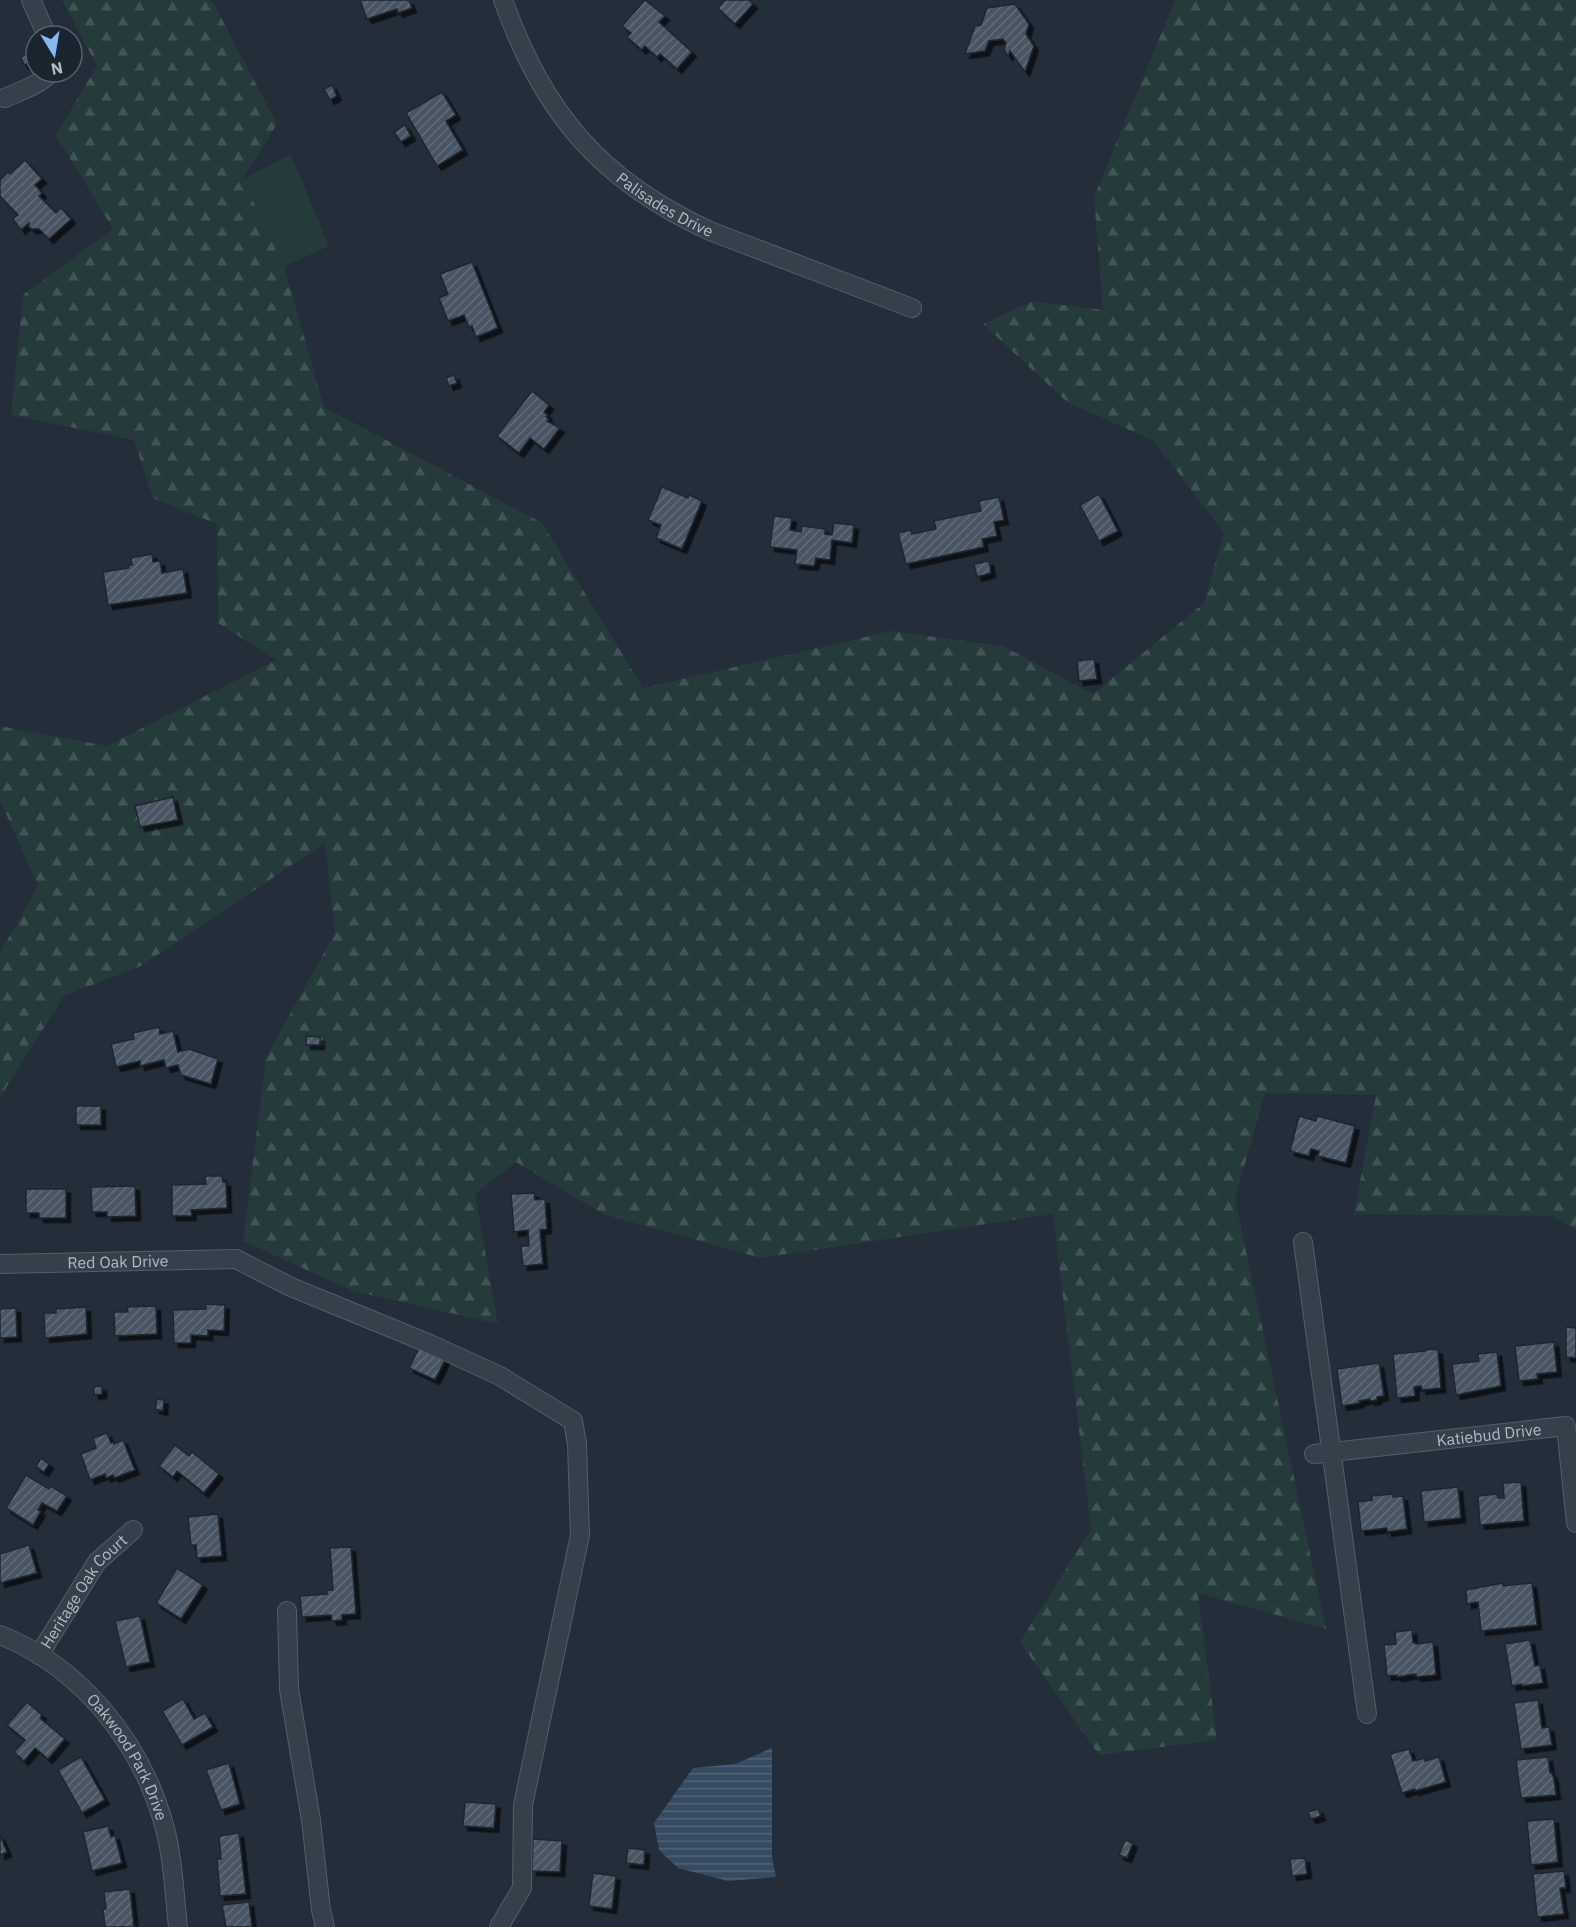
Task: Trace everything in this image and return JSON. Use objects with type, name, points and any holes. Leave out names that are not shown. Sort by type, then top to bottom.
[{"type":"street","points":[[31,0],[42,24]]},
{"type":"street","name":"Palisades Drive","points":[[503,0],[517,39],[554,106],[580,139],[644,195],[680,217],[710,231],[912,308]]},
{"type":"street","points":[[5,98],[36,84]]},
{"type":"street","points":[[1303,1242],[1322,1453],[1368,1714]]},
{"type":"street","name":"Red Oak Drive","points":[[0,1264],[236,1259],[291,1287],[430,1344],[500,1376],[573,1421],[577,1444],[580,1535],[523,1805],[522,1888],[499,1927]]},
{"type":"street","name":"Katiebud Drive","points":[[1322,1453],[1566,1426],[1576,1523]]},
{"type":"street","name":"Heritage Oak Court","points":[[39,1655],[97,1562],[133,1530]]},
{"type":"street","points":[[287,1611],[289,1689],[311,1820],[325,1927]]},
{"type":"street","name":"Oakwood Park Drive","points":[[0,1635],[39,1655],[67,1675],[92,1698],[120,1730],[138,1759],[153,1790],[163,1820],[170,1850],[178,1927]]},
{"type":"green space","points":[[62,0],[209,0],[215,6],[277,124],[243,179],[284,267],[324,407],[542,523],[643,688],[891,631],[1003,646],[1093,694],[1204,603],[1224,533],[1154,441],[1067,402],[983,324],[1032,301],[1103,310],[1094,197],[1175,0],[1576,0],[1576,1230],[1552,1216],[1354,1214],[1376,1095],[1265,1093],[1235,1199],[1326,1629],[1198,1593],[1217,1740],[1099,1755],[1020,1642],[1091,1529],[1053,1214],[760,1258],[603,1214],[516,1162],[475,1194],[498,1324],[353,1291],[243,1241],[266,1057],[335,933],[325,843],[141,966],[64,996],[0,1097],[0,953],[38,886],[0,800],[0,726],[107,746],[276,660],[218,623],[217,524],[153,498],[134,440],[11,415],[23,295],[113,229],[56,135],[97,66],[84,41],[84,24],[75,24]]},
{"type":"green space","points":[[291,154],[329,246],[284,267],[243,179]]},
{"type":"water","points":[[772,1748],[772,1857],[776,1877],[728,1881],[678,1868],[659,1850],[654,1823],[693,1768],[735,1764]]},
{"type":"building","points":[[360,0],[409,0],[412,8],[398,13],[397,9],[367,19]]},
{"type":"building","points":[[645,0],[665,16],[659,22],[692,52],[677,69],[660,54],[657,57],[645,46],[642,50],[627,37],[631,33],[622,26]]},
{"type":"building","points":[[725,0],[749,0],[753,4],[735,24],[718,8]]},
{"type":"building","points":[[1015,4],[1029,24],[1026,34],[1034,46],[1025,72],[1010,51],[1008,56],[1004,50],[1006,43],[1003,39],[989,41],[985,51],[965,54],[975,26],[981,25],[987,8]]},
{"type":"building","points":[[332,85],[337,96],[330,100],[324,89]]},
{"type":"building","points":[[442,92],[456,115],[446,121],[463,150],[437,166],[406,113]]},
{"type":"building","points":[[405,125],[411,136],[401,142],[394,132]]},
{"type":"building","points":[[25,160],[42,179],[35,185],[42,193],[39,196],[56,213],[61,208],[71,219],[49,239],[39,229],[29,227],[29,223],[21,230],[13,219],[18,215],[0,196],[0,180]]},
{"type":"building","points":[[472,262],[498,328],[476,337],[464,315],[448,321],[439,298],[448,294],[440,274]]},
{"type":"building","points":[[454,375],[457,383],[449,386],[446,378]]},
{"type":"building","points":[[532,391],[549,405],[544,412],[548,415],[547,421],[560,428],[544,449],[530,438],[519,453],[497,436]]},
{"type":"building","points":[[662,487],[702,501],[682,549],[656,538],[661,525],[648,520]]},
{"type":"building","points":[[1099,494],[1118,531],[1099,541],[1080,505]]},
{"type":"building","points":[[999,497],[1004,520],[994,522],[997,536],[982,539],[984,547],[906,564],[898,533],[911,530],[912,534],[936,529],[934,521],[981,511],[979,501]]},
{"type":"building","points":[[774,516],[792,518],[790,530],[801,532],[802,526],[825,529],[825,534],[832,535],[834,523],[854,525],[852,543],[832,540],[830,560],[816,558],[814,566],[795,564],[797,550],[770,547]]},
{"type":"building","points":[[152,554],[153,562],[160,561],[162,573],[183,569],[187,593],[108,605],[103,572],[129,568],[128,565],[132,565],[131,558]]},
{"type":"building","points":[[989,561],[991,573],[977,577],[974,564]]},
{"type":"building","points":[[1094,659],[1097,679],[1079,681],[1077,661]]},
{"type":"building","points":[[173,797],[178,820],[140,827],[135,806]]},
{"type":"building","points":[[159,1027],[160,1034],[173,1031],[178,1052],[189,1049],[218,1059],[211,1084],[181,1075],[178,1065],[166,1068],[164,1060],[140,1066],[140,1061],[116,1067],[111,1044],[134,1039],[133,1033]]},
{"type":"building","points":[[306,1036],[320,1037],[320,1045],[306,1045]]},
{"type":"building","points":[[76,1106],[101,1106],[101,1125],[76,1125]]},
{"type":"building","points":[[1299,1116],[1316,1121],[1317,1116],[1355,1126],[1346,1163],[1318,1156],[1319,1151],[1311,1149],[1309,1156],[1290,1151]]},
{"type":"building","points":[[205,1176],[222,1176],[223,1182],[226,1182],[227,1208],[191,1210],[192,1216],[172,1216],[172,1185],[206,1184]]},
{"type":"building","points":[[135,1186],[136,1216],[107,1217],[107,1212],[92,1212],[91,1187]]},
{"type":"building","points":[[26,1189],[66,1189],[66,1218],[39,1218],[39,1213],[26,1213]]},
{"type":"building","points":[[534,1193],[535,1200],[545,1199],[547,1229],[540,1230],[543,1264],[523,1266],[521,1246],[529,1246],[528,1230],[514,1232],[511,1194]]},
{"type":"building","points":[[206,1304],[225,1305],[224,1331],[208,1330],[208,1336],[191,1335],[191,1343],[174,1343],[173,1310],[206,1309]]},
{"type":"building","points":[[156,1306],[157,1334],[115,1336],[114,1312],[128,1312],[127,1307]]},
{"type":"building","points":[[86,1307],[87,1334],[45,1338],[44,1313],[56,1313],[56,1309]]},
{"type":"building","points":[[16,1308],[17,1337],[0,1338],[0,1309]]},
{"type":"building","points":[[1566,1327],[1576,1328],[1576,1358],[1566,1357]]},
{"type":"building","points":[[1554,1342],[1557,1372],[1537,1374],[1538,1379],[1519,1381],[1515,1346]]},
{"type":"building","points":[[420,1346],[446,1358],[435,1380],[409,1368]]},
{"type":"building","points":[[1438,1350],[1441,1388],[1422,1390],[1421,1386],[1414,1387],[1415,1396],[1397,1398],[1393,1354]]},
{"type":"building","points":[[1497,1352],[1501,1386],[1456,1395],[1452,1364],[1479,1361],[1478,1354]]},
{"type":"building","points":[[1379,1363],[1384,1396],[1377,1397],[1377,1400],[1370,1401],[1370,1399],[1342,1406],[1337,1369]]},
{"type":"building","points":[[102,1386],[102,1394],[94,1395],[94,1387]]},
{"type":"building","points":[[157,1399],[164,1400],[163,1411],[155,1409]]},
{"type":"building","points":[[107,1433],[111,1443],[123,1440],[135,1470],[114,1478],[113,1475],[106,1478],[105,1474],[90,1480],[81,1454],[96,1448],[93,1438]]},
{"type":"building","points":[[175,1445],[189,1456],[192,1452],[219,1474],[204,1493],[177,1471],[173,1477],[159,1466]]},
{"type":"building","points":[[41,1458],[49,1464],[44,1472],[36,1467]]},
{"type":"building","points":[[26,1475],[49,1489],[51,1486],[67,1496],[57,1511],[42,1503],[38,1510],[41,1511],[33,1525],[6,1508]]},
{"type":"building","points":[[1521,1482],[1524,1521],[1480,1525],[1478,1496],[1497,1494],[1498,1498],[1504,1498],[1503,1483]]},
{"type":"building","points":[[1458,1487],[1461,1518],[1424,1522],[1421,1491]]},
{"type":"building","points":[[1393,1494],[1393,1497],[1403,1496],[1407,1529],[1387,1532],[1387,1528],[1361,1531],[1358,1502],[1372,1500],[1372,1496]]},
{"type":"building","points":[[218,1514],[222,1556],[197,1558],[196,1545],[191,1545],[188,1517]]},
{"type":"building","points":[[29,1545],[37,1573],[0,1583],[0,1554]]},
{"type":"building","points":[[351,1547],[356,1614],[342,1615],[342,1620],[332,1621],[331,1615],[302,1617],[300,1596],[327,1594],[327,1590],[333,1590],[330,1548]]},
{"type":"building","points":[[177,1568],[203,1585],[181,1619],[156,1603]]},
{"type":"building","points":[[1503,1583],[1503,1586],[1532,1583],[1537,1625],[1481,1631],[1478,1602],[1467,1604],[1466,1590]]},
{"type":"building","points":[[140,1616],[150,1662],[126,1667],[115,1621]]},
{"type":"building","points":[[1412,1630],[1413,1642],[1416,1644],[1433,1642],[1436,1675],[1387,1676],[1384,1645],[1396,1644],[1395,1632]]},
{"type":"building","points":[[1530,1640],[1535,1666],[1540,1665],[1543,1683],[1512,1686],[1505,1644]]},
{"type":"building","points":[[183,1699],[194,1719],[205,1713],[213,1727],[182,1745],[162,1711]]},
{"type":"building","points":[[1538,1700],[1542,1728],[1549,1727],[1552,1745],[1521,1749],[1514,1703]]},
{"type":"building","points":[[27,1702],[42,1715],[40,1718],[65,1739],[48,1759],[35,1748],[24,1761],[14,1752],[25,1740],[7,1725]]},
{"type":"building","points":[[1409,1749],[1413,1761],[1425,1758],[1425,1761],[1439,1757],[1446,1782],[1402,1793],[1390,1754]]},
{"type":"building","points":[[81,1757],[105,1800],[82,1813],[58,1770]]},
{"type":"building","points":[[1548,1757],[1556,1795],[1521,1798],[1516,1760]]},
{"type":"building","points":[[229,1763],[240,1804],[221,1810],[206,1770]]},
{"type":"building","points":[[465,1802],[496,1804],[494,1828],[463,1826]]},
{"type":"building","points":[[1318,1809],[1321,1816],[1311,1819],[1308,1812]]},
{"type":"building","points":[[1554,1819],[1558,1862],[1531,1865],[1527,1821]]},
{"type":"building","points":[[108,1826],[111,1837],[115,1835],[122,1863],[92,1871],[83,1832]]},
{"type":"building","points":[[239,1833],[246,1894],[220,1896],[217,1859],[221,1859],[219,1836]]},
{"type":"building","points":[[0,1835],[7,1852],[0,1855]]},
{"type":"building","points":[[533,1839],[562,1841],[560,1872],[532,1871]]},
{"type":"building","points":[[1125,1840],[1133,1843],[1127,1858],[1119,1855]]},
{"type":"building","points":[[628,1848],[645,1850],[644,1865],[626,1863]]},
{"type":"building","points":[[1305,1858],[1307,1874],[1292,1876],[1290,1859]]},
{"type":"building","points":[[1564,1871],[1566,1888],[1560,1888],[1564,1914],[1537,1917],[1533,1874]]},
{"type":"building","points":[[593,1873],[616,1876],[612,1909],[589,1906]]},
{"type":"building","points":[[130,1889],[134,1927],[105,1927],[104,1892]]},
{"type":"building","points":[[249,1902],[252,1927],[226,1927],[222,1905]]}]
